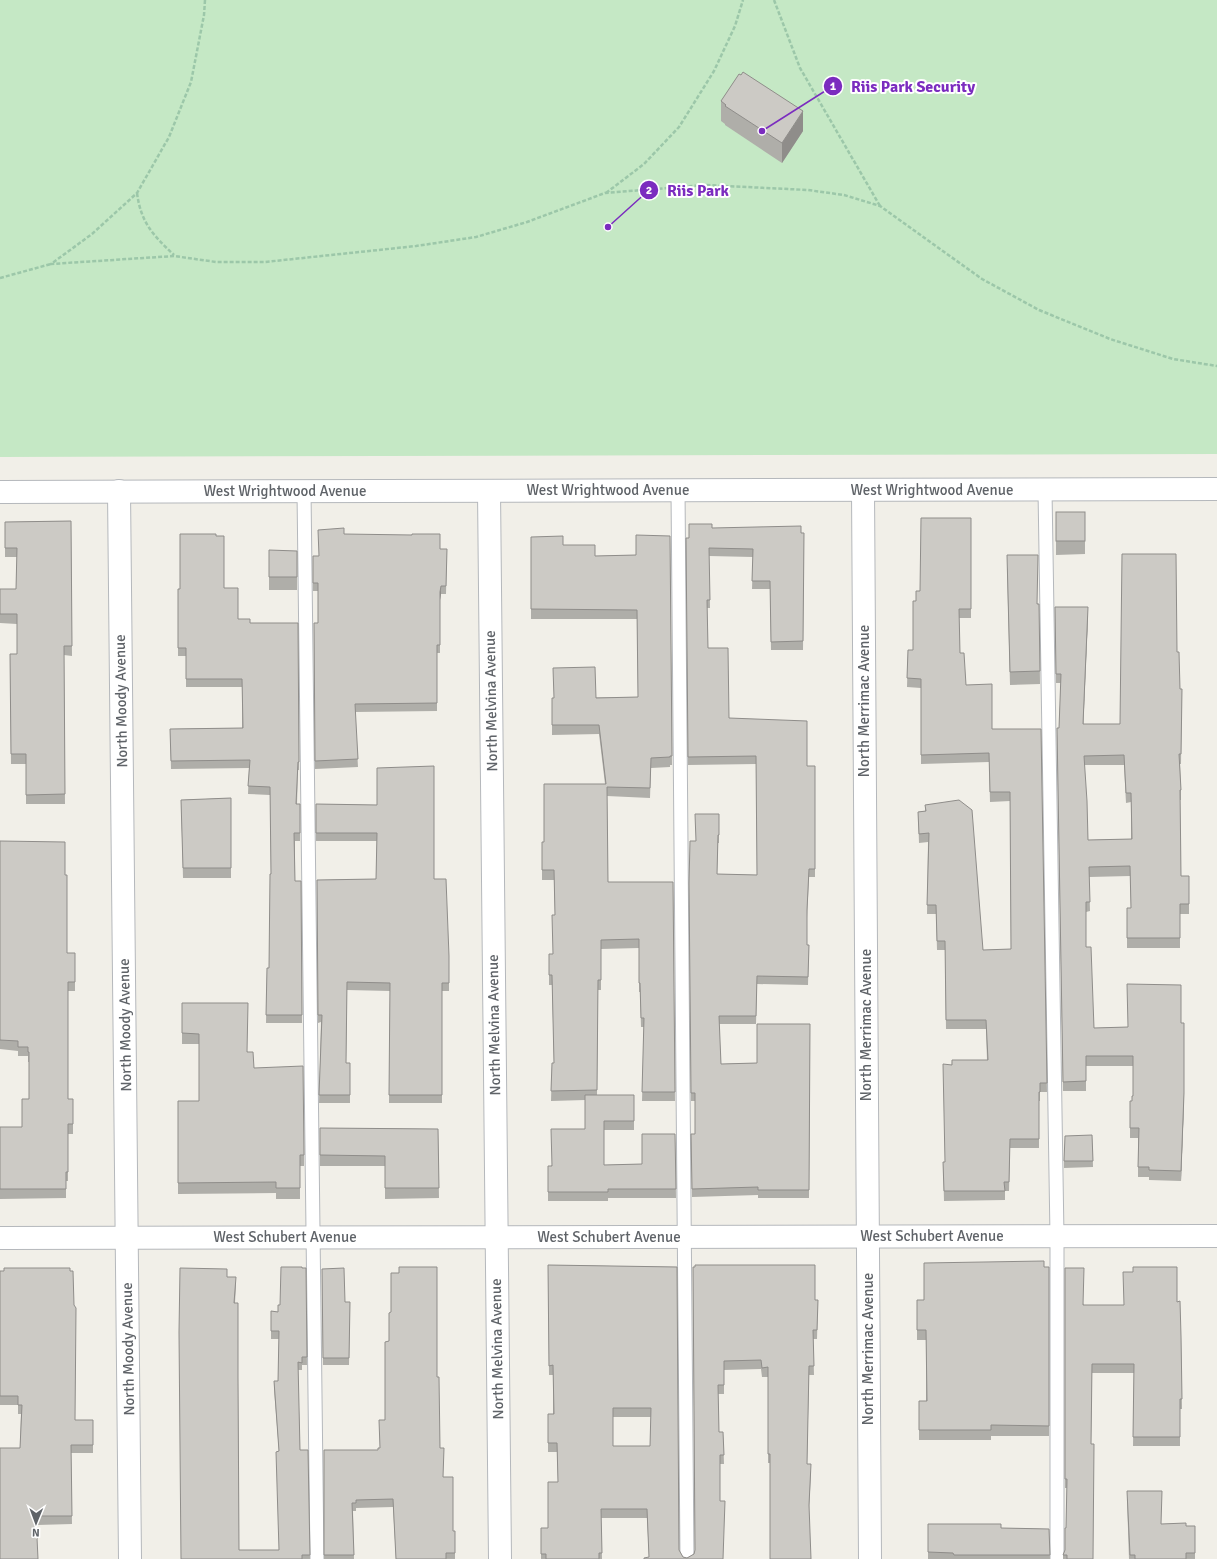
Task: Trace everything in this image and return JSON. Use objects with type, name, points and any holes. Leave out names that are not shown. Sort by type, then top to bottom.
[{"type":"street","name":"West Wrightwood Avenue","points":[[0,492],[1217,489]]},
{"type":"street","name":"North Merrimac Avenue","points":[[862,490],[870,1559]]},
{"type":"street","name":"North Moody Avenue","points":[[119,491],[130,1559]]},
{"type":"street","name":"North Melvina Avenue","points":[[489,491],[500,1559]]},
{"type":"street","name":"West Schubert Avenue","points":[[0,1238],[1217,1236]]},
{"type":"lane","points":[[678,490],[687,1559]]},
{"type":"lane","points":[[1045,490],[1057,1236],[1057,1559]]},
{"type":"lane","points":[[304,491],[317,1559]]},
{"type":"path","points":[[51,264],[92,234],[137,193],[169,137],[191,82],[204,14],[205,0]]},
{"type":"path","points":[[605,194],[644,164],[679,127],[714,71],[736,26],[743,0]]},
{"type":"path","points":[[774,0],[800,68],[880,206]]},
{"type":"path","points":[[0,278],[51,264],[174,256],[216,262],[265,262],[416,246],[476,237],[527,222],[605,194],[705,185],[808,190],[844,195],[880,206],[982,279],[1039,310],[1117,341],[1174,359],[1217,366]]},
{"type":"path","points":[[137,193],[139,207],[145,222],[160,242],[174,256]]},
{"type":"green space","points":[[0,0],[1217,0],[1217,454],[0,457]]},
{"type":"building","points":[[743,72],[803,111],[782,143],[725,106],[726,105],[721,101],[739,74],[741,75]]},
{"type":"building","points":[[1056,512],[1085,512],[1085,541],[1056,541]]},
{"type":"building","points":[[921,518],[971,518],[971,609],[959,609],[960,653],[964,653],[966,685],[992,684],[992,729],[1041,729],[1047,1083],[1040,1083],[1039,1139],[1010,1139],[1009,1182],[1004,1182],[1005,1191],[944,1191],[943,1162],[945,1162],[943,1064],[952,1065],[952,1060],[988,1060],[986,1020],[946,1020],[945,941],[937,941],[936,905],[927,905],[929,833],[919,834],[918,812],[926,811],[925,805],[959,800],[972,810],[983,950],[1011,949],[1010,792],[990,792],[989,753],[921,755],[921,679],[907,678],[908,650],[913,650],[913,601],[916,601],[916,591],[920,591]]},
{"type":"building","points":[[71,521],[72,646],[64,646],[65,794],[26,795],[26,754],[11,754],[10,654],[17,654],[17,614],[0,614],[0,589],[16,589],[17,548],[5,548],[5,522]]},
{"type":"building","points":[[689,524],[712,524],[712,528],[801,526],[801,533],[804,533],[803,641],[771,642],[770,581],[752,581],[753,549],[709,548],[710,600],[707,600],[708,648],[728,648],[729,718],[807,721],[807,766],[815,766],[815,869],[809,869],[807,910],[807,945],[809,945],[808,977],[757,976],[756,1016],[719,1016],[721,1064],[757,1063],[757,1024],[810,1024],[809,1190],[758,1190],[758,1187],[692,1189],[691,1134],[695,1134],[695,1093],[691,1093],[689,883],[690,841],[696,841],[695,814],[719,814],[717,874],[757,875],[756,756],[688,757],[686,538],[689,538]]},
{"type":"building","points":[[344,528],[344,534],[440,534],[440,549],[447,549],[446,586],[441,586],[440,592],[440,645],[437,645],[437,703],[355,704],[358,759],[315,761],[314,623],[318,623],[318,583],[313,583],[313,556],[319,556],[318,530]]},
{"type":"building","points":[[180,534],[216,534],[216,536],[224,536],[224,588],[238,588],[238,619],[250,619],[250,623],[298,623],[299,762],[296,804],[300,804],[300,833],[294,833],[295,881],[301,881],[302,1015],[266,1015],[267,968],[269,968],[271,874],[270,787],[248,786],[250,760],[171,761],[170,729],[243,728],[242,679],[186,679],[186,648],[178,648]]},
{"type":"building","points":[[636,535],[670,536],[672,756],[651,758],[650,788],[607,787],[608,882],[673,882],[675,1092],[642,1092],[644,1018],[641,1018],[639,939],[601,940],[601,980],[598,980],[597,1090],[551,1091],[552,1063],[554,1063],[552,975],[549,975],[549,954],[553,954],[552,915],[555,915],[554,870],[542,870],[542,842],[544,842],[544,784],[606,784],[599,725],[552,725],[552,698],[554,698],[553,668],[595,667],[596,698],[638,697],[637,610],[531,609],[531,537],[563,536],[563,545],[595,545],[595,556],[636,555]]},
{"type":"building","points":[[269,550],[297,551],[297,577],[269,577]]},
{"type":"building","points":[[1122,554],[1176,554],[1177,652],[1179,652],[1180,689],[1182,689],[1181,754],[1179,754],[1181,790],[1181,876],[1189,876],[1189,904],[1180,904],[1180,938],[1127,938],[1127,908],[1131,908],[1130,866],[1089,867],[1090,902],[1086,902],[1086,947],[1091,947],[1094,1028],[1128,1027],[1127,984],[1181,985],[1181,1023],[1184,1023],[1184,1093],[1181,1171],[1149,1170],[1149,1167],[1138,1167],[1139,1128],[1130,1128],[1130,1101],[1132,1101],[1133,1096],[1133,1056],[1086,1056],[1086,1081],[1063,1082],[1057,728],[1059,728],[1061,674],[1056,674],[1055,607],[1088,607],[1083,724],[1120,724]],"holes":[[[1124,755],[1126,793],[1131,793],[1132,839],[1088,840],[1084,756]]]},
{"type":"building","points":[[1007,555],[1038,555],[1037,604],[1039,604],[1040,671],[1010,672]]},
{"type":"building","points":[[434,766],[434,879],[446,879],[449,956],[449,983],[442,983],[442,1095],[389,1095],[390,983],[347,982],[346,1063],[350,1063],[350,1095],[319,1095],[322,1015],[318,1015],[317,880],[376,879],[377,833],[316,833],[316,804],[377,805],[377,768]]},
{"type":"building","points":[[231,798],[231,868],[183,868],[181,800]]},
{"type":"building","points":[[0,841],[65,842],[65,875],[67,875],[67,953],[75,953],[75,982],[68,982],[68,1099],[73,1099],[73,1124],[68,1124],[68,1172],[66,1172],[66,1189],[0,1189],[0,1127],[22,1127],[22,1099],[29,1099],[29,1052],[28,1047],[18,1047],[18,1041],[0,1040]]},
{"type":"building","points":[[182,1003],[248,1003],[247,1052],[253,1052],[254,1068],[303,1066],[304,1155],[300,1155],[300,1188],[276,1188],[276,1182],[178,1183],[178,1101],[199,1101],[199,1034],[182,1033]]},
{"type":"building","points":[[585,1095],[634,1095],[634,1121],[604,1121],[604,1165],[642,1164],[642,1134],[675,1134],[676,1189],[608,1189],[608,1192],[548,1192],[548,1166],[552,1166],[551,1129],[585,1129]]},
{"type":"building","points":[[320,1128],[438,1129],[439,1188],[385,1188],[385,1156],[320,1155]]},
{"type":"building","points":[[1092,1135],[1093,1161],[1064,1161],[1065,1136]]},
{"type":"building","points":[[1044,1261],[1044,1267],[1049,1267],[1049,1426],[991,1425],[991,1430],[919,1430],[919,1401],[927,1401],[926,1330],[917,1330],[917,1300],[924,1300],[924,1263]]},
{"type":"building","points":[[548,1265],[677,1267],[679,1550],[683,1557],[687,1558],[694,1554],[695,1550],[693,1267],[695,1267],[695,1265],[815,1265],[815,1300],[818,1300],[817,1330],[813,1330],[814,1366],[809,1366],[807,1464],[811,1464],[809,1505],[811,1559],[770,1559],[768,1367],[762,1368],[761,1360],[724,1361],[724,1385],[718,1385],[719,1432],[723,1432],[724,1455],[720,1455],[720,1501],[725,1501],[723,1559],[644,1559],[649,1557],[647,1509],[601,1509],[602,1553],[599,1553],[599,1559],[546,1559],[546,1554],[541,1554],[541,1528],[548,1528],[548,1482],[558,1482],[557,1443],[548,1443],[548,1414],[554,1414],[553,1365],[549,1366]],"holes":[[[613,1408],[651,1408],[650,1446],[613,1446]]]},
{"type":"building","points":[[281,1267],[306,1268],[307,1357],[302,1357],[302,1363],[298,1362],[300,1450],[308,1450],[310,1555],[302,1555],[302,1559],[181,1559],[179,1332],[180,1268],[227,1269],[227,1277],[236,1277],[234,1303],[238,1303],[239,1550],[279,1550],[276,1452],[279,1451],[274,1381],[278,1381],[279,1331],[271,1331],[271,1311],[278,1312],[278,1305],[280,1305]]},
{"type":"building","points":[[399,1267],[437,1267],[437,1377],[439,1377],[440,1448],[444,1448],[443,1477],[453,1477],[453,1531],[455,1531],[455,1553],[446,1553],[446,1559],[396,1559],[393,1499],[356,1500],[356,1503],[352,1503],[354,1555],[324,1555],[324,1450],[378,1450],[378,1448],[380,1448],[379,1420],[385,1420],[385,1342],[389,1341],[391,1273],[399,1273]]},
{"type":"building","points":[[1133,1267],[1177,1267],[1177,1302],[1180,1301],[1181,1336],[1182,1399],[1180,1399],[1180,1437],[1133,1437],[1134,1364],[1092,1364],[1091,1444],[1094,1444],[1093,1559],[1067,1559],[1067,1555],[1063,1555],[1065,1550],[1067,1479],[1065,1479],[1065,1268],[1084,1268],[1083,1305],[1124,1305],[1123,1272],[1133,1272]]},
{"type":"building","points":[[4,1268],[70,1268],[70,1271],[73,1271],[74,1305],[76,1308],[75,1420],[93,1420],[93,1445],[71,1445],[72,1516],[36,1516],[38,1559],[0,1559],[0,1448],[20,1448],[22,1405],[18,1405],[18,1396],[0,1396],[0,1271],[4,1271]]},
{"type":"building","points":[[344,1268],[345,1302],[350,1302],[349,1358],[323,1358],[322,1269]]},
{"type":"building","points":[[1127,1491],[1162,1491],[1161,1524],[1186,1523],[1186,1526],[1195,1526],[1195,1553],[1186,1553],[1186,1559],[1135,1559],[1135,1555],[1130,1555]]},
{"type":"building","points":[[928,1524],[1001,1524],[1001,1528],[1049,1529],[1050,1555],[954,1555],[953,1553],[928,1552]]},
{"type":"place","name":"Riis Park Security","points":[[762,131]]},
{"type":"place","name":"Riis Park","points":[[608,227]]}]
